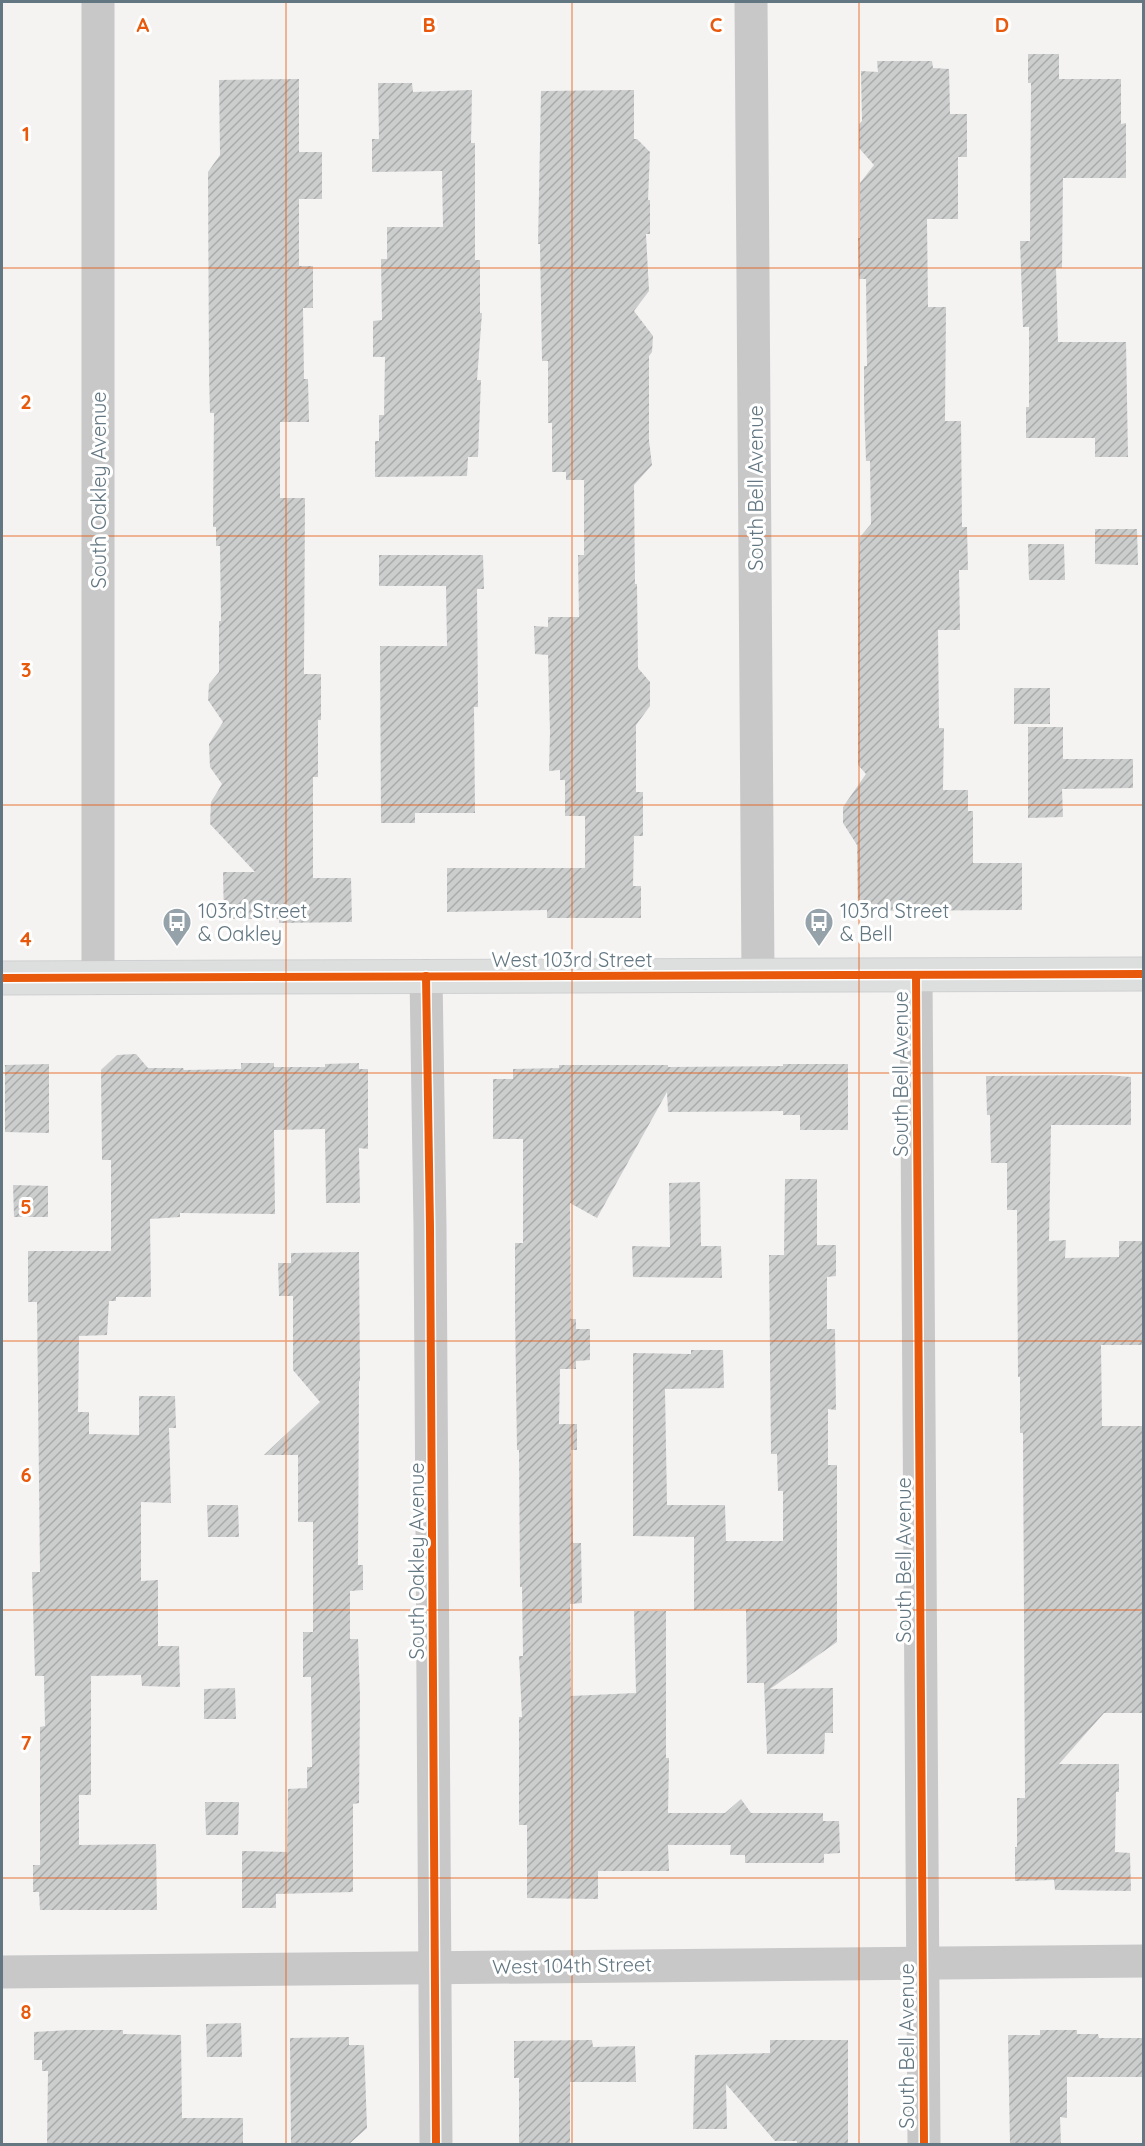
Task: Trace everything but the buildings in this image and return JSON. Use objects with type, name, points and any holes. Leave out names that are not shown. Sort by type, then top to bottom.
[{"type":"main road","name":"West 103rd Street","points":[[2,978],[1143,974]]},
{"type":"street","name":"South Oakley Avenue","points":[[98,2],[98,978]]},
{"type":"street","name":"South Bell Avenue","points":[[751,2],[758,975]]},
{"type":"street","name":"South Bell Avenue","points":[[916,975],[924,2145]]},
{"type":"street","name":"South Oakley Avenue","points":[[426,976],[436,2145]]},
{"type":"street","name":"West 104th Street","points":[[2,1972],[435,1966],[1143,1961]]},
{"type":"cycle path","points":[[2,978],[1144,974]]},
{"type":"cycle path","points":[[916,975],[924,2144]]},
{"type":"cycle path","points":[[426,976],[430,1227],[436,2144]]},
{"type":"place","name":"103rd Street & Oakley","points":[[177,948]]},
{"type":"place","name":"103rd Street & Bell","points":[[819,948]]}]
